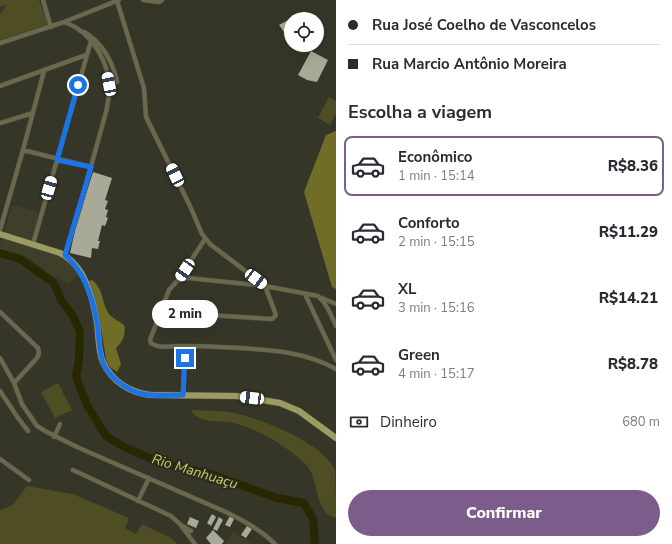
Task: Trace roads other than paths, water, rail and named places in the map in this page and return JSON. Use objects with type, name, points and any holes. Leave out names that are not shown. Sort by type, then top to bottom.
[{"type":"main road","points":[[0,234],[65,255],[72,261],[83,276],[93,303],[102,361],[115,379],[124,386],[141,394],[237,396],[280,403],[299,411],[336,438]]},
{"type":"street","points":[[43,0],[51,27]]},
{"type":"street","points":[[142,0],[159,2],[162,0]]},
{"type":"street","points":[[0,43],[51,27],[118,1],[144,88],[146,117],[205,239],[265,286],[276,315],[272,319],[160,312]]},
{"type":"street","points":[[64,22],[93,38],[102,48],[111,62],[117,82]]},
{"type":"street","points":[[65,255],[91,167],[109,98],[109,84],[103,59],[91,41],[79,29]]},
{"type":"street","points":[[33,244],[91,41]]},
{"type":"street","points":[[0,86],[86,55]]},
{"type":"street","points":[[0,230],[44,71]]},
{"type":"street","points":[[0,123],[33,113]]},
{"type":"street","points":[[23,150],[57,160],[91,167]]},
{"type":"street","points":[[205,239],[178,280],[169,290],[150,340],[151,343],[158,346],[272,350],[294,353],[330,365],[336,369]]},
{"type":"street","points":[[178,280],[188,278],[265,286],[318,296],[336,304]]},
{"type":"street","points":[[305,294],[336,360]]},
{"type":"street","points":[[318,296],[323,301],[336,326]]},
{"type":"street","points":[[0,312],[38,348],[39,354],[37,358],[14,384]]},
{"type":"street","points":[[183,395],[185,346]]},
{"type":"street","points":[[0,358],[2,365],[14,384],[22,404],[37,426],[54,437],[245,521],[262,532],[275,544]]},
{"type":"street","points":[[0,391],[28,431]]},
{"type":"street","points":[[54,437],[60,424]]},
{"type":"street","points":[[0,459],[29,480]]},
{"type":"street","points":[[73,470],[171,516],[181,525],[195,544]]},
{"type":"street","points":[[138,501],[149,478]]},
{"type":"street","points":[[181,525],[191,530]]},
{"type":"waterway","name":"Rio Manhuaçu","points":[[0,253],[20,259],[54,283],[61,300],[73,316],[80,332],[79,359],[76,377],[87,405],[106,436],[126,448],[161,463],[210,474],[277,498],[304,503],[313,519],[315,544]]}]
